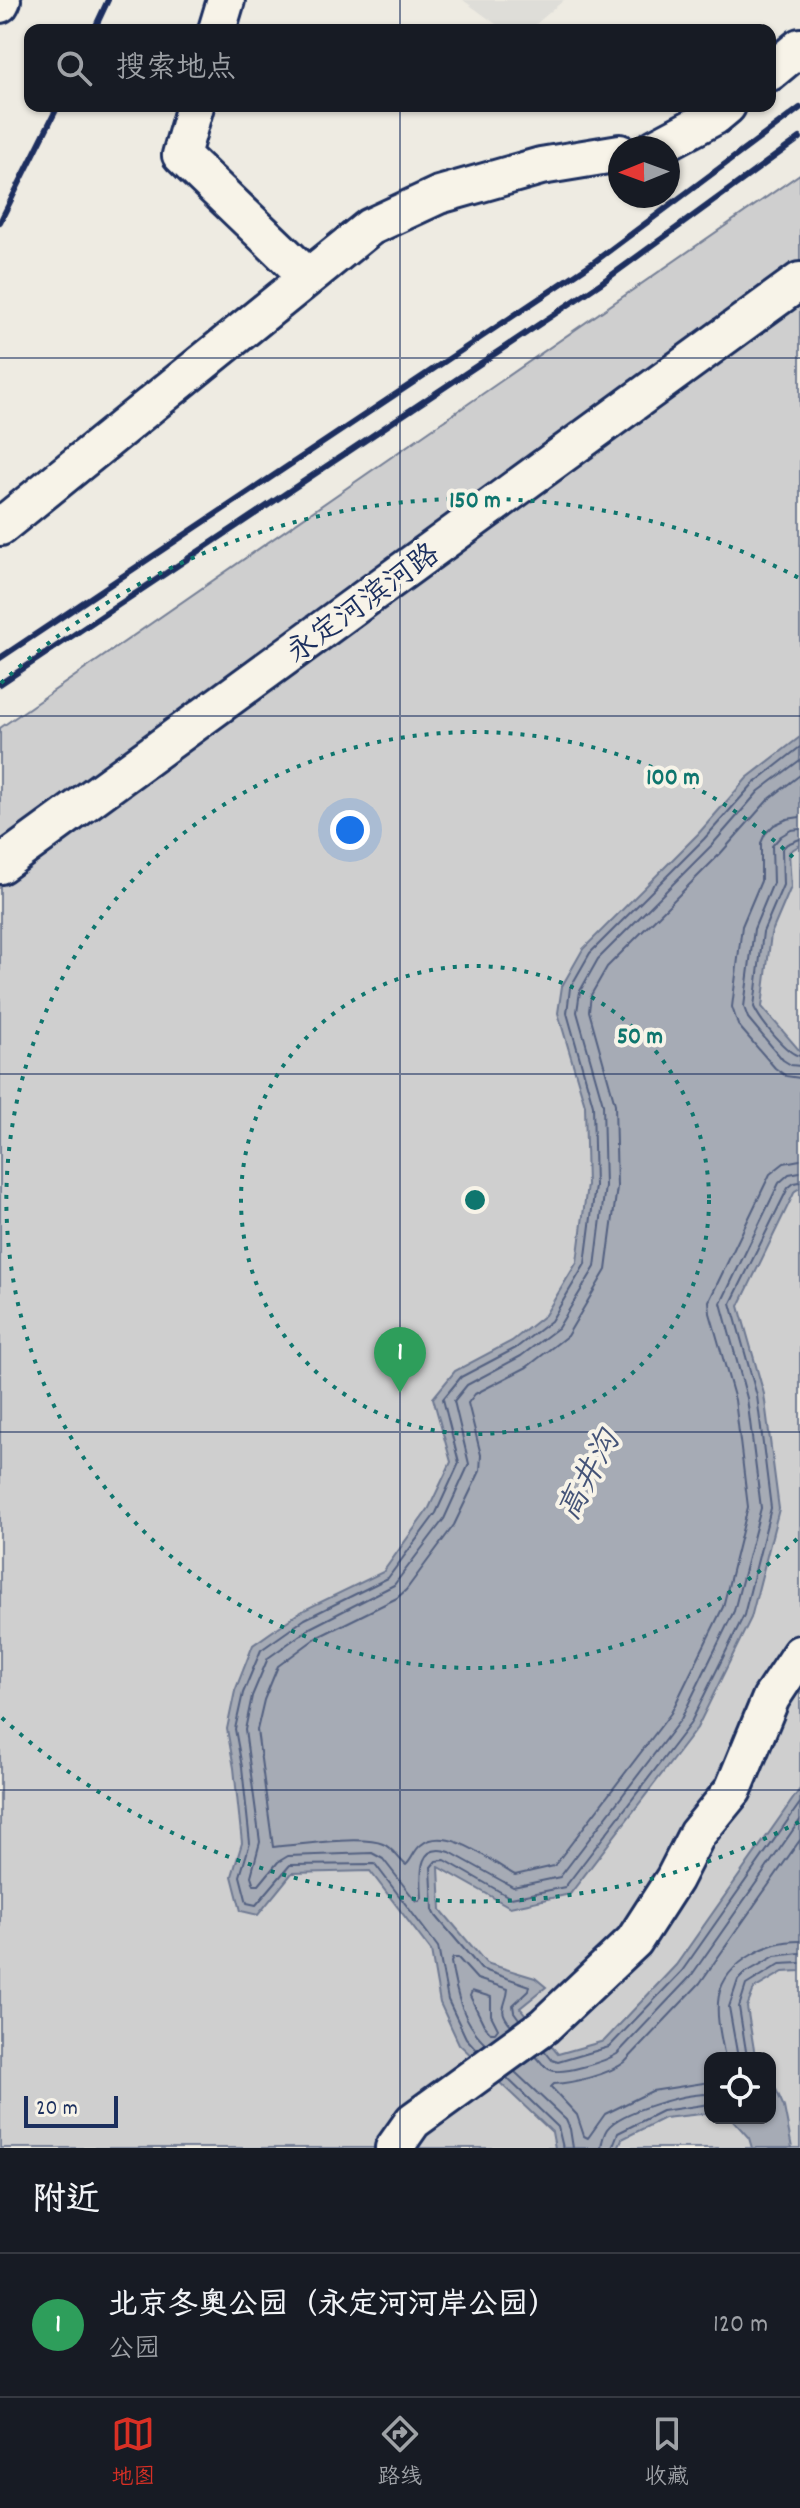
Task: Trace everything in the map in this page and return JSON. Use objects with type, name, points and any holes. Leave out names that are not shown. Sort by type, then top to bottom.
[{"type":"street","points":[[219,24],[226,0]]},
{"type":"street","points":[[776,67],[800,47]]},
{"type":"street","points":[[193,112],[181,155],[308,277]]},
{"type":"street","points":[[678,136],[720,112]]},
{"type":"street","points":[[0,527],[370,227],[439,195],[541,166],[608,155]]},
{"type":"street","name":"永定河滨河路","points":[[0,865],[800,281]]},
{"type":"street","points":[[394,2148],[413,2121],[544,2026],[634,1941],[674,1879],[697,1834],[733,1790],[771,1698],[800,1654]]},
{"type":"shaded area","points":[[463,0],[564,0],[536,24],[496,24]]},
{"type":"shaded area","points":[[800,174],[800,2148],[0,2148],[0,728]]},
{"type":"water","name":"高井沟","points":[[800,737],[800,845],[789,852],[791,887],[771,934],[762,1007],[800,1051],[800,1188],[795,1191],[739,1306],[764,1394],[779,1509],[751,1618],[697,1728],[570,1894],[510,1907],[439,1867],[441,1910],[486,1963],[535,1978],[546,1987],[520,2008],[558,2054],[604,2041],[676,1965],[800,1789],[800,1971],[783,1972],[754,1989],[747,2007],[755,2052],[704,2052],[704,2114],[664,2118],[622,2139],[618,2148],[555,2148],[552,2132],[459,2044],[440,2003],[431,1951],[370,1871],[292,1873],[258,1915],[241,1911],[232,1876],[242,1843],[227,1729],[235,1691],[253,1645],[300,1612],[383,1572],[429,1508],[451,1462],[433,1398],[455,1371],[512,1341],[545,1315],[577,1262],[587,1185],[585,1105],[558,1013],[562,986],[583,949],[698,834],[747,778]]},
{"type":"water","points":[[776,2089],[784,2107],[792,2148],[752,2148],[749,2138],[736,2124],[776,2124]]},
{"type":"railway","points":[[97,24],[108,0]]},
{"type":"railway","points":[[0,658],[594,262],[800,108]]},
{"type":"railway","points":[[0,222],[55,112]]},
{"type":"railway","points":[[0,684],[601,283],[800,138]]},
{"type":"place","name":"北京冬奥公园（永定河河岸公园）","points":[[400,1393]]}]
